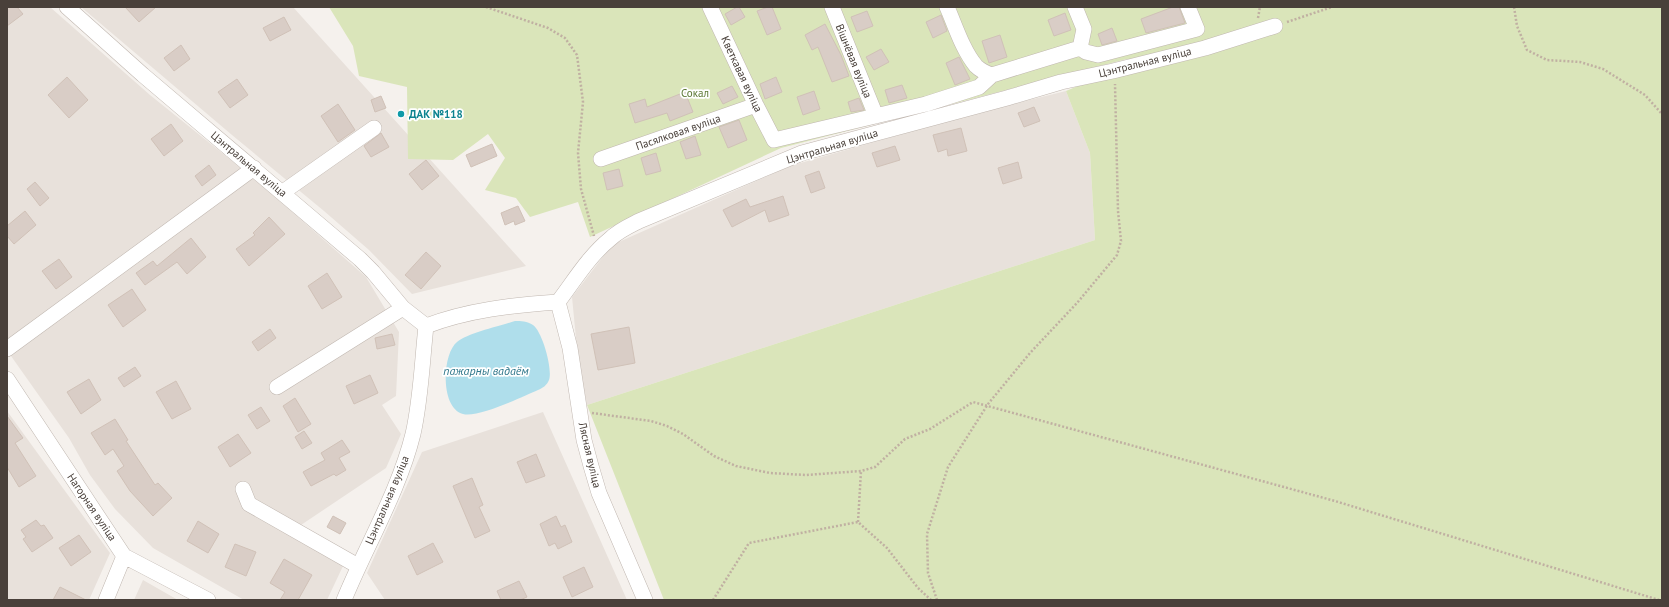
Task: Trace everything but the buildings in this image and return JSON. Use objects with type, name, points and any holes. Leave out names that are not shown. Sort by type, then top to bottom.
[{"type":"street","name":"Цэнтральная вуліца","points":[[67,7],[143,75],[283,192],[360,259],[403,308],[426,326],[418,403],[413,434],[406,459],[396,485],[358,566],[344,600]]},
{"type":"street","name":"Кветкавая вуліца","points":[[710,7],[774,140],[876,116]]},
{"type":"street","name":"Вішнёвая вуліца","points":[[832,7],[876,116]]},
{"type":"street","points":[[947,7],[964,46],[976,65],[984,72],[992,75]]},
{"type":"street","points":[[1075,7],[1084,29],[1080,48]]},
{"type":"street","points":[[1080,48],[1086,52],[1098,55],[1197,29],[1188,7]]},
{"type":"street","name":"Цэнтральная вуліца","points":[[558,302],[598,250],[615,235],[639,220],[802,153],[1000,100],[1061,82],[1113,71],[1205,48],[1275,26]]},
{"type":"street","points":[[876,116],[926,104],[979,87],[992,75],[1055,57],[1080,48]]},
{"type":"street","points":[[1055,57],[1061,82]]},
{"type":"street","name":"Пасялковая вуліца","points":[[601,159],[756,105]]},
{"type":"street","points":[[283,192],[374,128]]},
{"type":"street","points":[[7,349],[254,168]]},
{"type":"street","points":[[426,326],[465,314],[503,306],[558,302]]},
{"type":"street","name":"Лясная вуліца","points":[[558,302],[570,348],[584,440],[599,493],[645,600]]},
{"type":"street","points":[[276,387],[403,308]]},
{"type":"street","name":"Нагорная вуліца","points":[[7,379],[124,556],[208,600]]},
{"type":"street","points":[[243,489],[249,504],[358,566]]},
{"type":"street","points":[[106,600],[124,556]]},
{"type":"path","points":[[486,7],[548,28],[565,38],[577,55],[583,102],[578,153],[581,189],[598,250]]},
{"type":"path","points":[[1275,26],[1332,7]]},
{"type":"path","points":[[1514,7],[1517,26],[1527,50],[1547,60],[1580,62],[1603,69],[1645,95],[1662,114]]},
{"type":"path","points":[[937,600],[928,573],[927,534],[948,467],[988,404],[1030,353],[1078,303],[1117,255],[1121,241],[1118,211],[1116,88],[1113,71]]},
{"type":"path","points":[[580,411],[651,421],[667,426],[683,434],[714,456],[736,466],[770,473],[806,476],[861,471],[875,467],[905,439],[930,429],[973,402],[988,404],[1335,501],[1659,600]]},
{"type":"path","points":[[858,522],[861,471]]},
{"type":"path","points":[[713,600],[749,543],[858,522]]},
{"type":"path","points":[[858,522],[887,548],[918,588],[931,600]]},
{"type":"shaded area","points":[[7,7],[50,7],[150,95],[257,181],[366,277],[399,332],[396,396],[382,405],[401,434],[386,468],[301,525],[343,566],[327,600],[244,600],[153,548],[115,509],[90,475],[69,438],[11,356],[7,347]]},
{"type":"shaded area","points":[[81,7],[293,7],[526,266],[412,294],[369,250]]},
{"type":"shaded area","points":[[1066,91],[1090,153],[1095,240],[587,405],[578,359],[572,297],[612,245],[790,166],[976,113]]},
{"type":"shaded area","points":[[7,411],[110,553],[89,600],[7,600]]},
{"type":"shaded area","points":[[543,412],[627,600],[385,600],[367,573],[422,452]]},
{"type":"shaded area","points":[[143,580],[178,600],[134,600]]},
{"type":"green space","name":"Сокал","points":[[329,7],[1662,7],[1662,600],[664,600],[587,405],[1095,240],[1090,153],[1066,91],[1140,60],[1127,59],[781,148],[590,237],[578,202],[530,217],[516,198],[485,190],[505,158],[488,134],[453,160],[408,159],[407,87],[359,76],[353,46]]},
{"type":"water","name":"пажарны вадаём","points":[[515,321],[533,325],[540,335],[548,359],[550,375],[549,380],[545,386],[540,389],[489,410],[479,413],[463,414],[456,410],[450,402],[446,380],[448,357],[452,348],[457,342],[469,336]]},
{"type":"place","name":"ДАК №118","points":[[401,114]]}]
